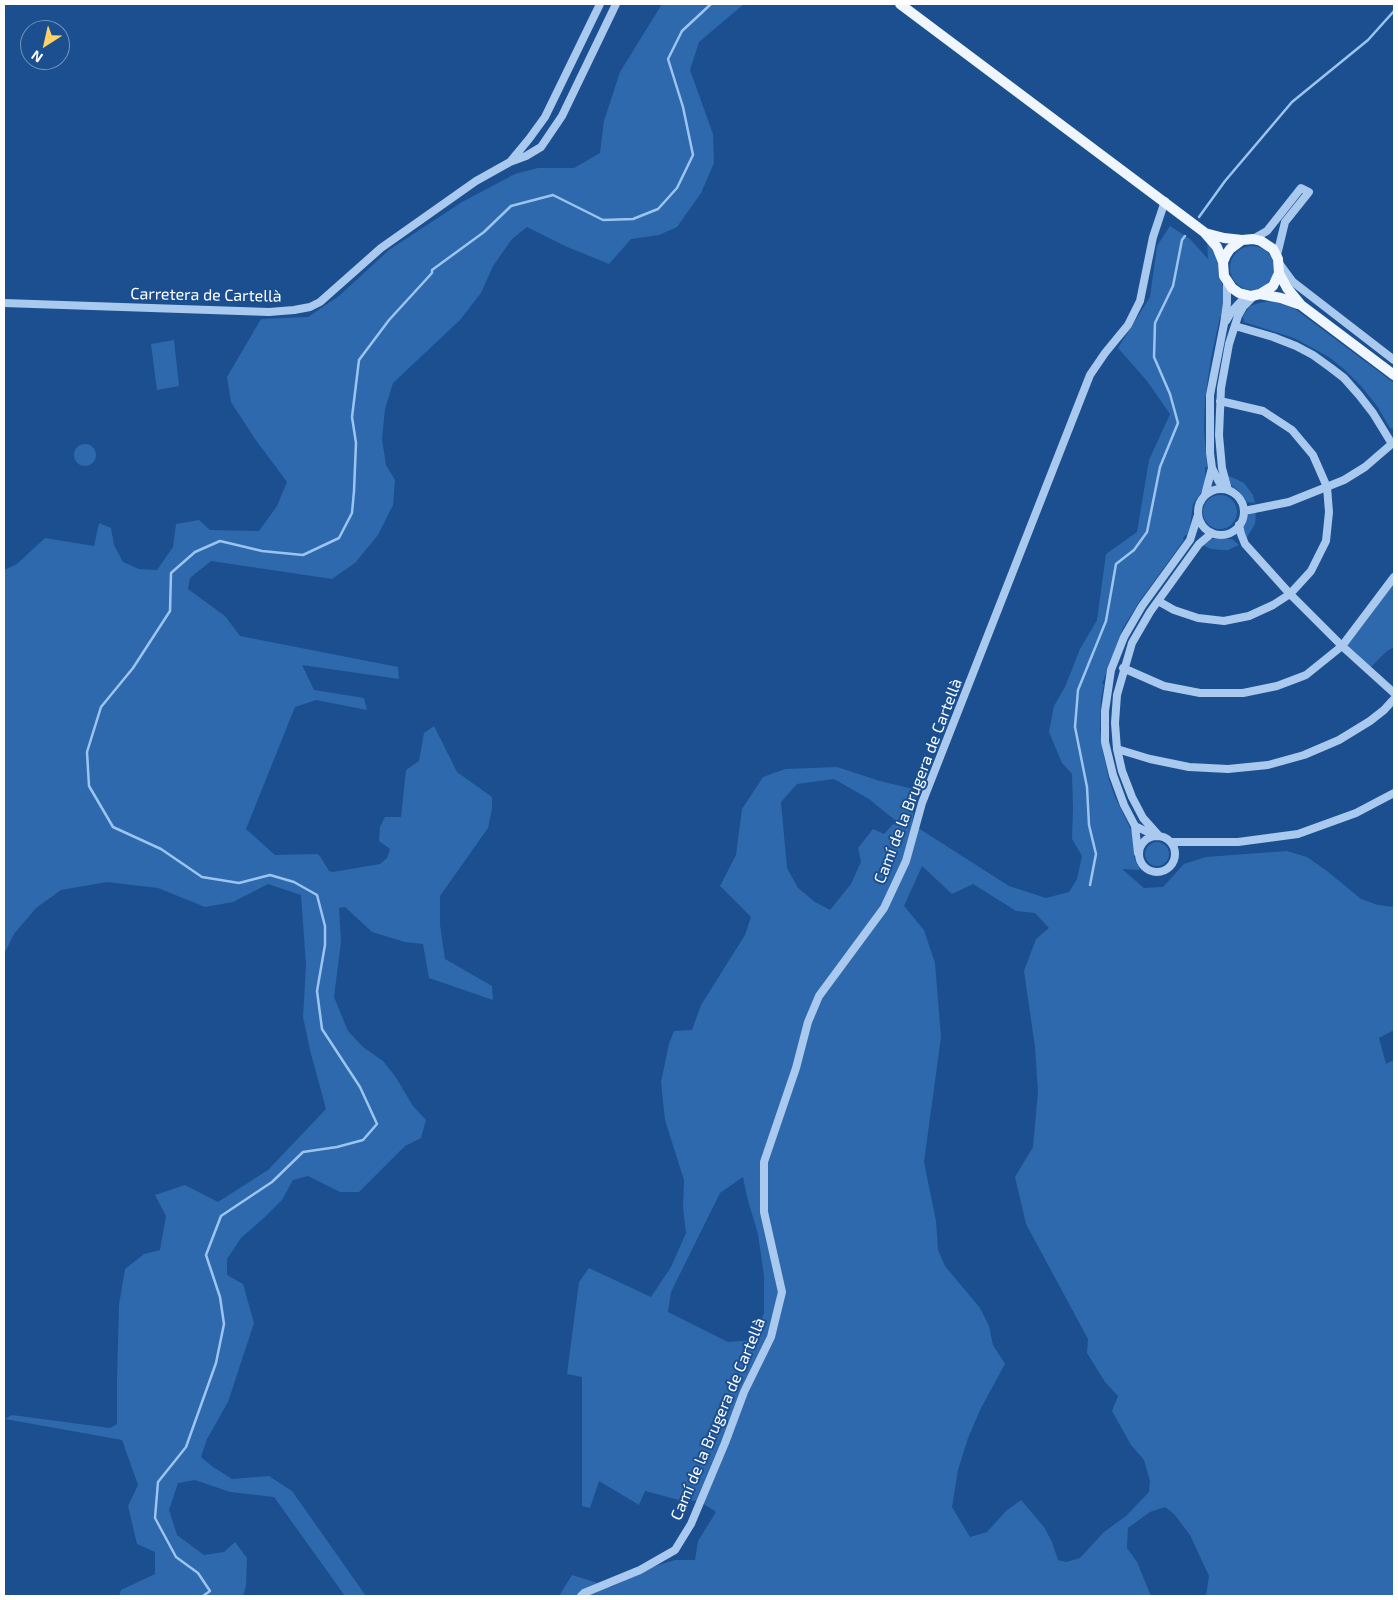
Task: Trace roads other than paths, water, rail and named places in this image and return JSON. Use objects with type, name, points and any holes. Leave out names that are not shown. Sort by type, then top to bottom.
[{"type":"main road","points":[[900,4],[1204,232],[1217,247],[1223,262],[1224,276],[1232,288],[1239,293],[1289,300],[1302,305]]},
{"type":"main road","points":[[1204,232],[1224,238],[1253,239],[1267,244],[1278,263],[1286,288],[1302,305],[1394,376]]},
{"type":"main road","points":[[1223,262],[1230,249],[1242,240]]},
{"type":"main road","points":[[1254,295],[1272,286],[1278,263]]},
{"type":"street","name":"Carretera de Cartellà","points":[[510,162],[545,118],[600,4]]},
{"type":"street","name":"Carretera de Cartellà","points":[[4,303],[269,312],[310,307],[320,302],[381,248],[476,181],[541,147],[565,110],[616,4]]},
{"type":"street","points":[[530,138],[534,146],[541,147]]},
{"type":"street","points":[[1253,239],[1267,231],[1301,188],[1309,192],[1285,222],[1278,263],[1293,282],[1394,360]]},
{"type":"street","name":"Camí de la Brugera de Cartellà","points":[[581,1596],[584,1593],[640,1570],[675,1550],[691,1524],[744,1392],[771,1337],[782,1292],[764,1212],[764,1162],[796,1068],[808,1022],[819,996],[884,908],[906,861],[922,803],[1090,375],[1128,325],[1140,301],[1153,237],[1165,201]]},
{"type":"street","points":[[1224,534],[1231,532],[1239,525],[1244,511],[1239,498],[1219,482],[1212,468],[1210,453],[1210,394],[1224,324],[1227,282]]},
{"type":"street","points":[[1224,324],[1232,311],[1254,295]]},
{"type":"street","points":[[1226,489],[1219,435],[1224,366],[1229,344],[1243,307],[1254,295]]},
{"type":"street","points":[[1235,326],[1296,346],[1331,368],[1344,378],[1359,395],[1393,443],[1364,468],[1327,488],[1289,502],[1244,511]]},
{"type":"street","points":[[1158,601],[1174,610],[1198,618],[1224,621],[1249,616],[1273,605],[1290,594],[1311,571],[1326,541],[1329,512],[1327,488],[1313,455],[1292,430],[1263,410],[1220,401]]},
{"type":"street","points":[[1171,842],[1175,856],[1167,869],[1161,872],[1153,872],[1146,869],[1141,863],[1138,853],[1135,826],[1124,806],[1113,775],[1105,742],[1105,711],[1111,670],[1124,637],[1142,606],[1190,540],[1198,515],[1199,504],[1205,495],[1212,468]]},
{"type":"street","points":[[1205,495],[1214,490],[1226,489]]},
{"type":"street","points":[[1198,515],[1201,524],[1210,531],[1233,536],[1245,544],[1290,594],[1342,646],[1394,693]]},
{"type":"street","points":[[1239,525],[1245,544]]},
{"type":"street","points":[[1190,540],[1210,531]]},
{"type":"street","points":[[1158,836],[1143,818],[1122,771],[1117,748],[1115,723],[1117,695],[1132,642],[1158,601],[1210,531]]},
{"type":"street","points":[[1124,668],[1164,686],[1200,692],[1243,693],[1277,686],[1306,675],[1342,646],[1394,577]]},
{"type":"street","points":[[1117,748],[1150,759],[1189,767],[1228,769],[1268,765],[1304,755],[1339,740],[1370,721],[1394,699]]},
{"type":"street","points":[[1135,826],[1171,842],[1238,842],[1298,834],[1356,813],[1394,793]]},
{"type":"street","points":[[1138,853],[1141,844],[1147,838],[1158,836]]},
{"type":"waterway","points":[[203,1596],[210,1591],[198,1573],[176,1557],[155,1518],[158,1482],[186,1447],[216,1363],[224,1324],[220,1297],[206,1255],[221,1216],[272,1182],[303,1152],[337,1147],[363,1140],[377,1124],[360,1087],[322,1029],[317,991],[325,945],[325,926],[317,895],[294,882],[270,875],[239,883],[202,877],[161,849],[113,827],[89,786],[87,752],[101,707],[133,668],[170,611],[171,573],[195,552],[220,541],[262,551],[303,555],[339,538],[352,513],[356,443],[352,417],[359,360],[389,320],[432,273],[432,270],[484,232],[511,206],[553,195],[603,220],[633,219],[658,209],[677,188],[693,155],[683,107],[668,59],[682,31],[711,4]]},
{"type":"waterway","points":[[1199,217],[1225,181],[1292,102],[1368,40],[1394,11]]},
{"type":"waterway","points":[[1090,885],[1096,854],[1089,825],[1087,787],[1075,727],[1078,690],[1106,621],[1116,564],[1134,550],[1147,532],[1160,467],[1178,423],[1170,394],[1154,357],[1155,323],[1173,286],[1182,240],[1185,236]]}]
